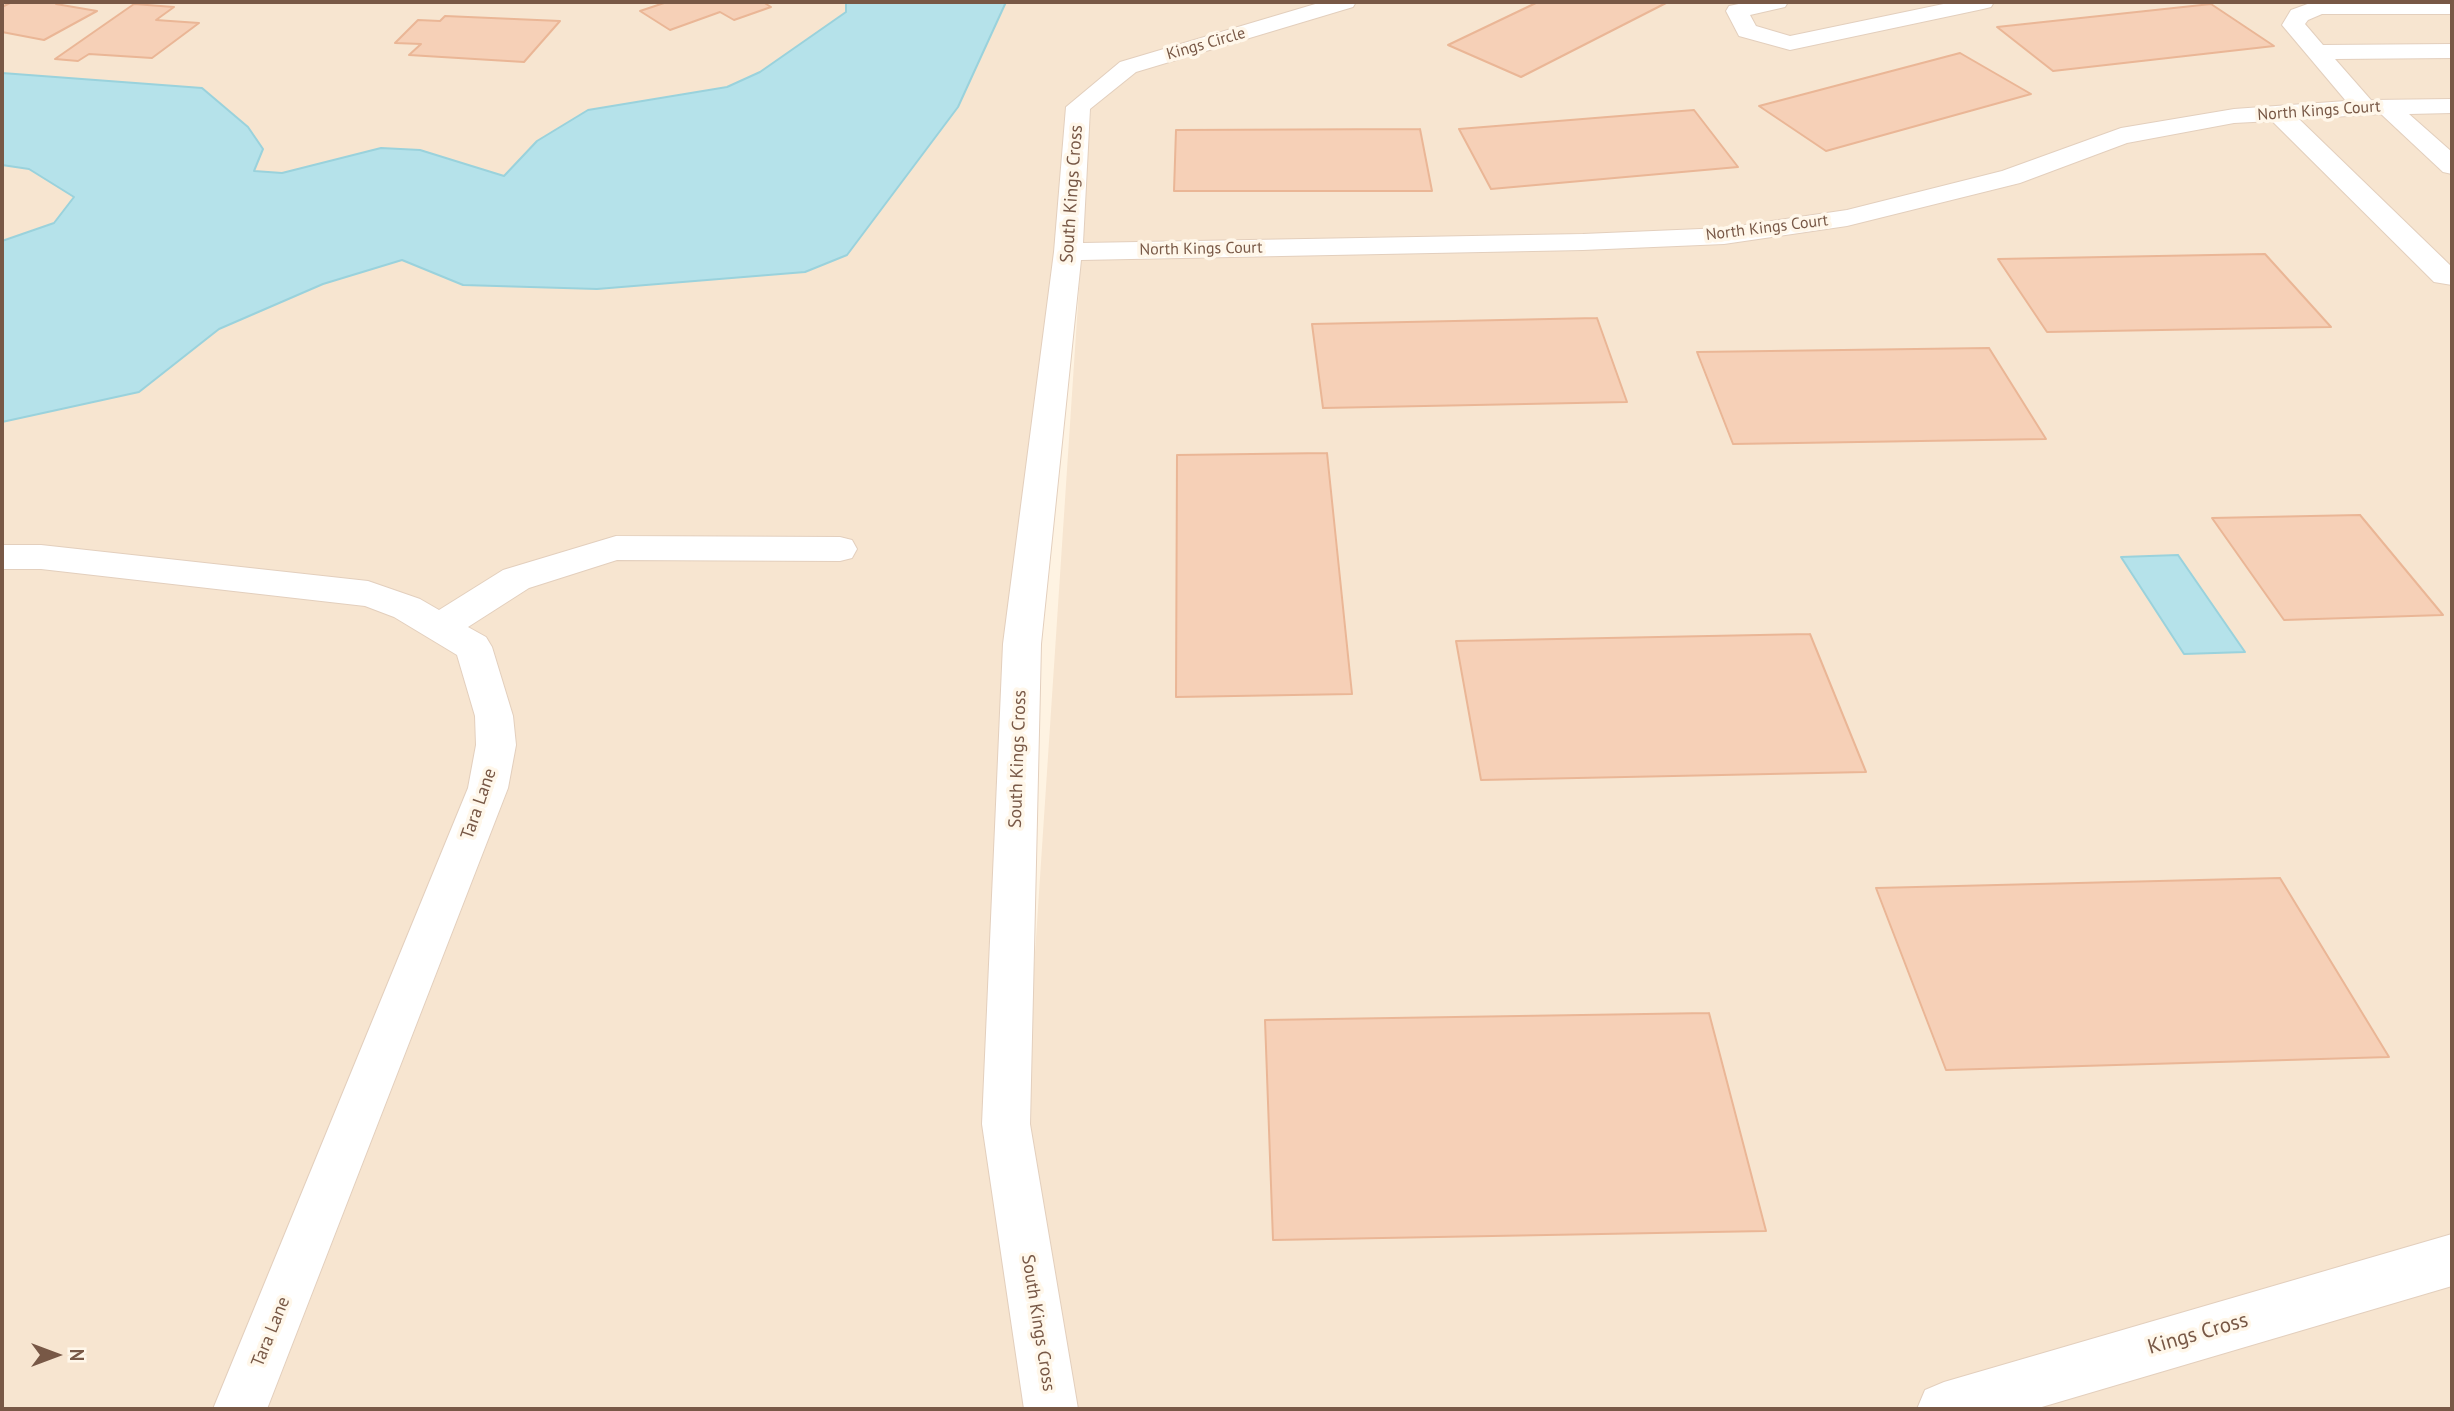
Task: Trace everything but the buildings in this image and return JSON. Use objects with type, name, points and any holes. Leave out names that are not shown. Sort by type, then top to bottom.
[{"type":"street","name":"Kings Circle","points":[[1078,107],[1128,67],[1345,2]]},
{"type":"street","points":[[1777,2],[1737,11],[1747,31],[1790,43],[1983,2]]},
{"type":"street","points":[[2452,7],[2319,7],[2299,15],[2293,24],[2315,52],[2375,107],[2452,166]]},
{"type":"street","points":[[2315,52],[2452,51]]},
{"type":"street","name":"North Kings Court","points":[[1068,252],[1583,242],[1724,236],[1847,218],[2011,177],[2121,136],[2234,116],[2375,107],[2452,106]]},
{"type":"street","name":"South Kings Cross","points":[[1051,1409],[1006,1124],[1022,644],[1068,252],[1078,107]]},
{"type":"street","points":[[2278,113],[2444,276],[2452,276]]},
{"type":"street","points":[[439,627],[516,579],[616,548],[840,549]]},
{"type":"street","name":"Tara Lane","points":[[2,556],[41,556],[368,594],[407,608],[473,647],[494,716],[496,745],[488,788],[240,1409]]},
{"type":"street","name":"Kings Cross","points":[[1944,1409],[2452,1260]]},
{"type":"shaded area","points":[[2,2],[1345,2],[1128,67],[1078,108],[1006,1124],[1051,1409],[2,1409]]},
{"type":"shaded area","points":[[1363,2],[2452,2],[2452,1409],[1074,1409],[1024,1119],[1091,107],[1135,70]]},
{"type":"water","points":[[846,2],[1006,2],[958,107],[847,255],[805,272],[597,289],[463,285],[402,260],[323,284],[219,329],[139,392],[2,422],[2,241],[54,223],[74,197],[29,169],[2,165],[2,73],[202,88],[248,127],[263,149],[254,171],[282,173],[381,148],[420,150],[504,176],[537,141],[588,110],[727,87],[760,72],[846,12]]},
{"type":"water","points":[[2178,555],[2245,652],[2184,654],[2121,557]]}]
